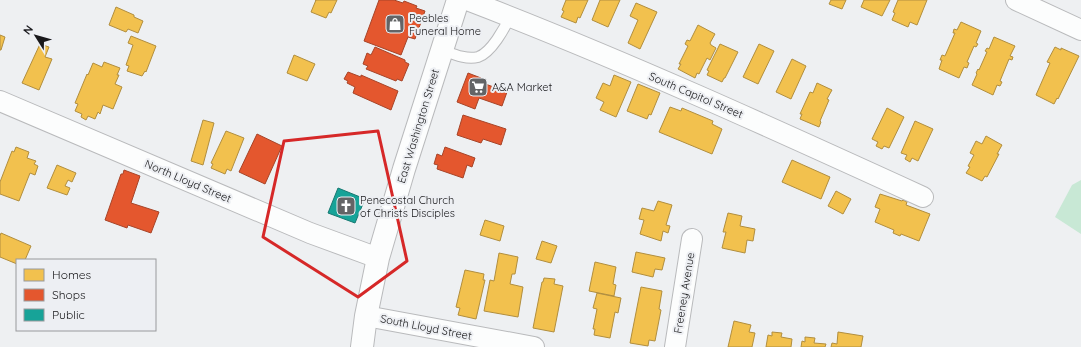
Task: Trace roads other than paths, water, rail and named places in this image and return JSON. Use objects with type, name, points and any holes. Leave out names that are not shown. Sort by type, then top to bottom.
[{"type":"main road","name":"East Washington Street","points":[[362,347],[366,316],[378,258],[404,169],[458,0]]},
{"type":"street","name":"South Capitol Street","points":[[467,0],[544,30],[801,141],[923,197]]},
{"type":"street","points":[[1016,0],[1081,30]]},
{"type":"street","name":"North Lloyd Street","points":[[0,101],[310,233],[378,258]]},
{"type":"street","name":"Freeney Avenue","points":[[675,347],[692,238]]},
{"type":"street","name":"South Lloyd Street","points":[[366,316],[534,347]]},
{"type":"lane","points":[[442,50],[465,57],[479,57],[493,46],[510,16]]},
{"type":"place","name":"Peebles Funeral Home","points":[[395,24]]},
{"type":"place","name":"A&A Market","points":[[478,87]]},
{"type":"place","name":"Penecostal Church of Christs Disciples","points":[[346,206]]}]
